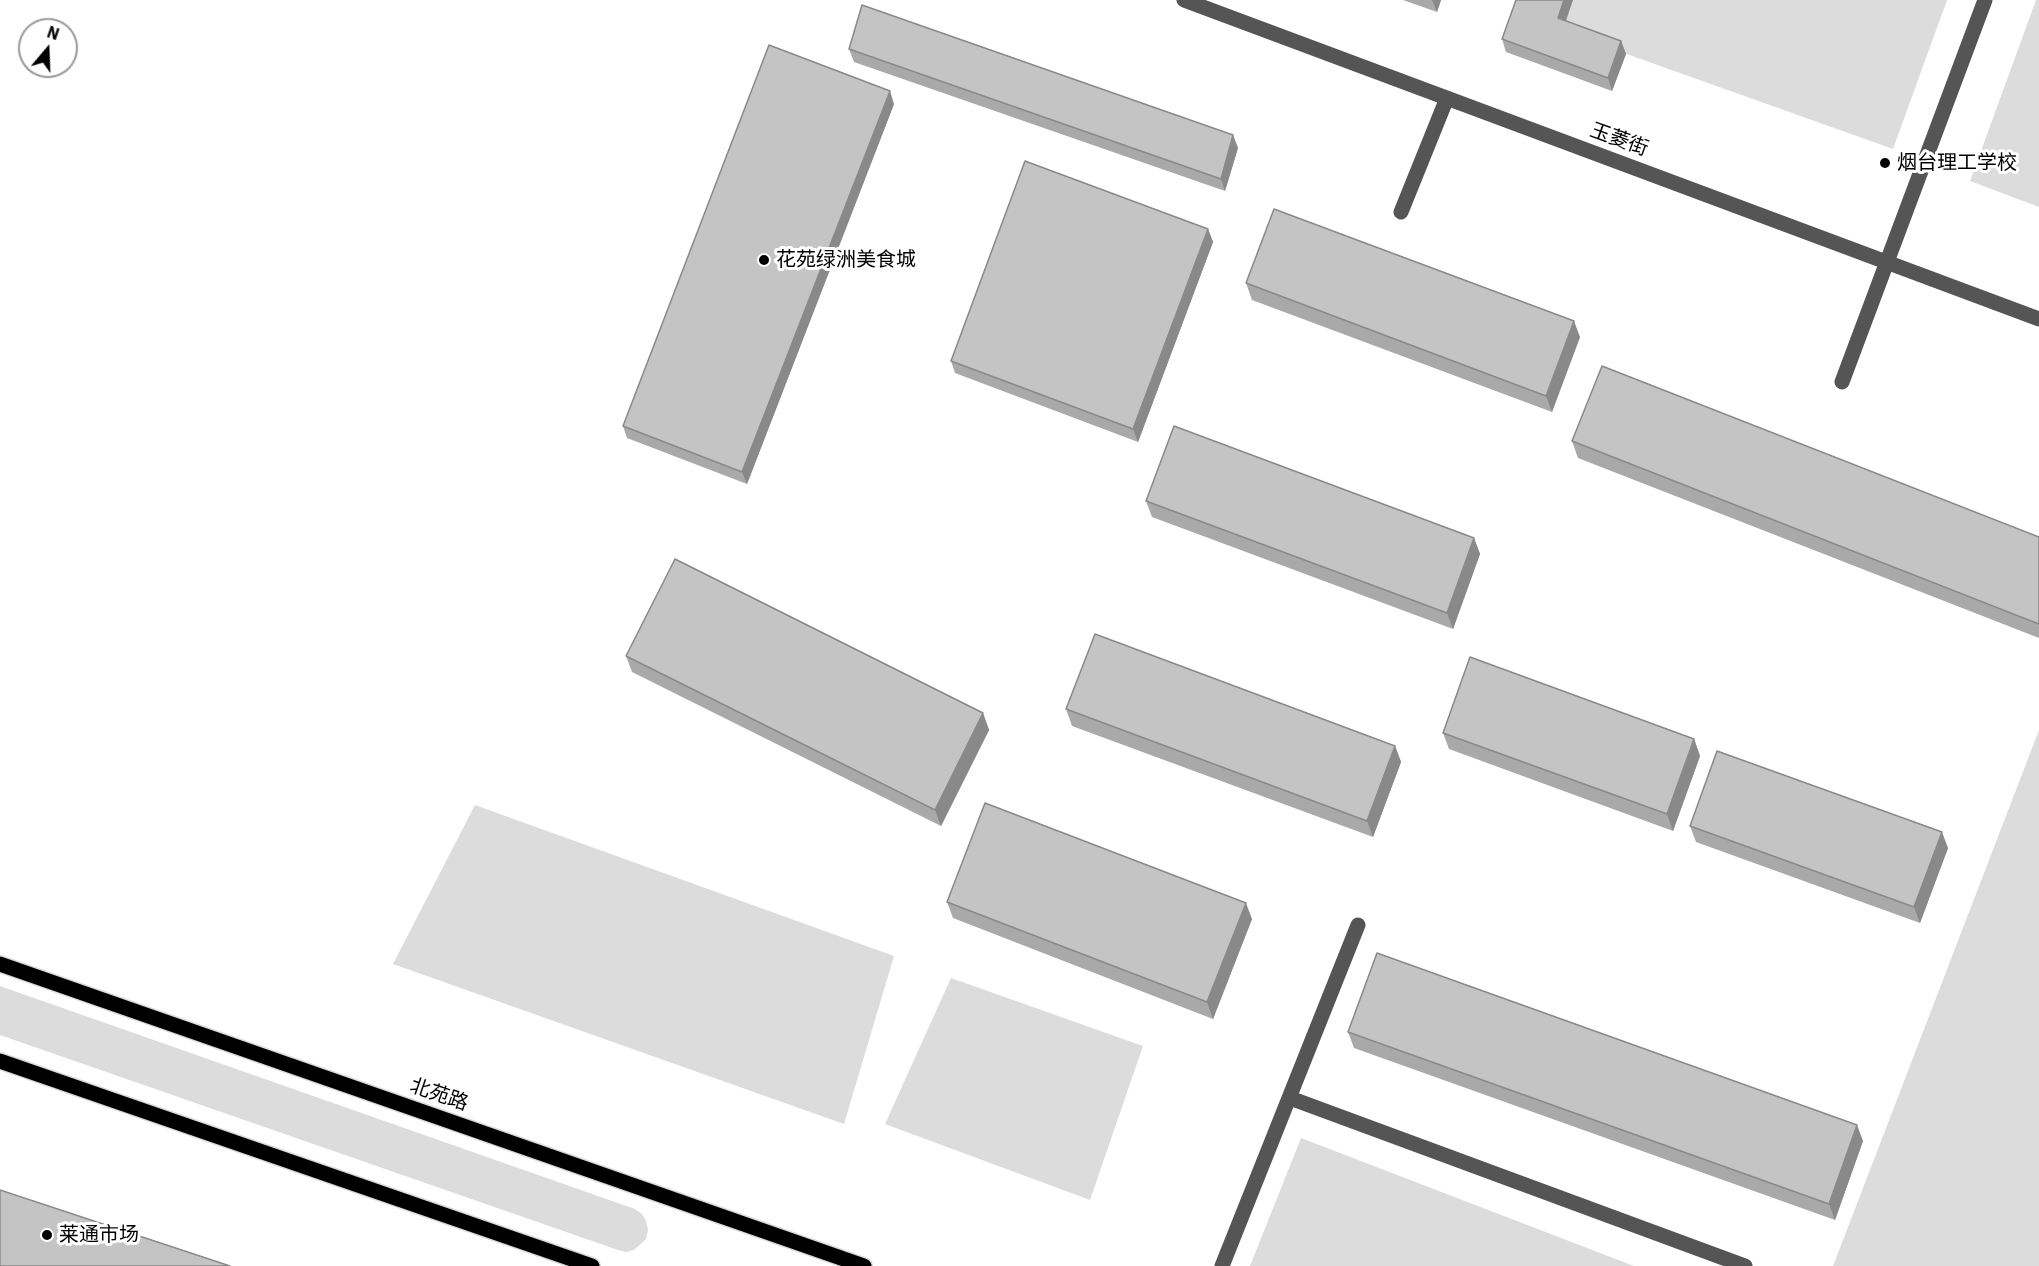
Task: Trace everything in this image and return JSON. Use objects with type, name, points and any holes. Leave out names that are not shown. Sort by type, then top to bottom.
[{"type":"main road","name":"北苑路","points":[[0,964],[864,1266]]},
{"type":"main road","points":[[0,1061],[592,1266]]},
{"type":"street","name":"玉菱街","points":[[1184,0],[2039,319]]},
{"type":"street","points":[[1842,382],[1985,0]]},
{"type":"street","points":[[1401,212],[1447,98]]},
{"type":"street","points":[[1222,1266],[1358,925]]},
{"type":"street","points":[[1290,1098],[1745,1266]]},
{"type":"shaded area","points":[[1573,0],[1947,0],[1893,149],[1562,31]]},
{"type":"shaded area","points":[[2036,0],[2039,0],[2039,207],[1970,181]]},
{"type":"shaded area","points":[[2039,730],[2039,1266],[1833,1266]]},
{"type":"shaded area","points":[[475,805],[894,956],[844,1124],[393,964]]},
{"type":"shaded area","points":[[951,978],[1143,1046],[1090,1200],[885,1124]]},
{"type":"shaded area","points":[[0,986],[635,1209],[646,1221],[648,1230],[646,1239],[634,1250],[626,1252],[618,1250],[0,1035]]},
{"type":"shaded area","points":[[1301,1138],[1634,1266],[1250,1266]]},
{"type":"building","points":[[1516,0],[1564,0],[1558,18],[1621,41],[1608,78],[1502,39]]},
{"type":"building","points":[[862,5],[1233,135],[1221,179],[849,49]]},
{"type":"building","points":[[769,45],[890,91],[742,472],[623,426]]},
{"type":"building","points":[[1025,161],[1208,229],[1133,429],[951,361]]},
{"type":"building","points":[[1274,209],[1574,321],[1546,396],[1246,283]]},
{"type":"building","points":[[1602,366],[2039,537],[2039,624],[1572,441]]},
{"type":"building","points":[[1174,426],[1474,538],[1447,613],[1146,501]]},
{"type":"building","points":[[675,559],[983,713],[935,810],[626,656]]},
{"type":"building","points":[[1095,634],[1395,746],[1367,821],[1066,709]]},
{"type":"building","points":[[1470,657],[1694,739],[1667,814],[1443,733]]},
{"type":"building","points":[[1717,751],[1942,832],[1914,907],[1690,826]]},
{"type":"building","points":[[985,803],[1246,903],[1207,1002],[947,902]]},
{"type":"building","points":[[1377,953],[1857,1125],[1829,1204],[1348,1032]]},
{"type":"building","name":"莱通市场","points":[[0,1190],[230,1266],[0,1266]]},
{"type":"place","name":"烟台理工学校","points":[[1885,163]]},
{"type":"place","name":"花苑绿洲美食城","points":[[764,260]]},
{"type":"place","name":"莱通市场","points":[[47,1235]]}]
